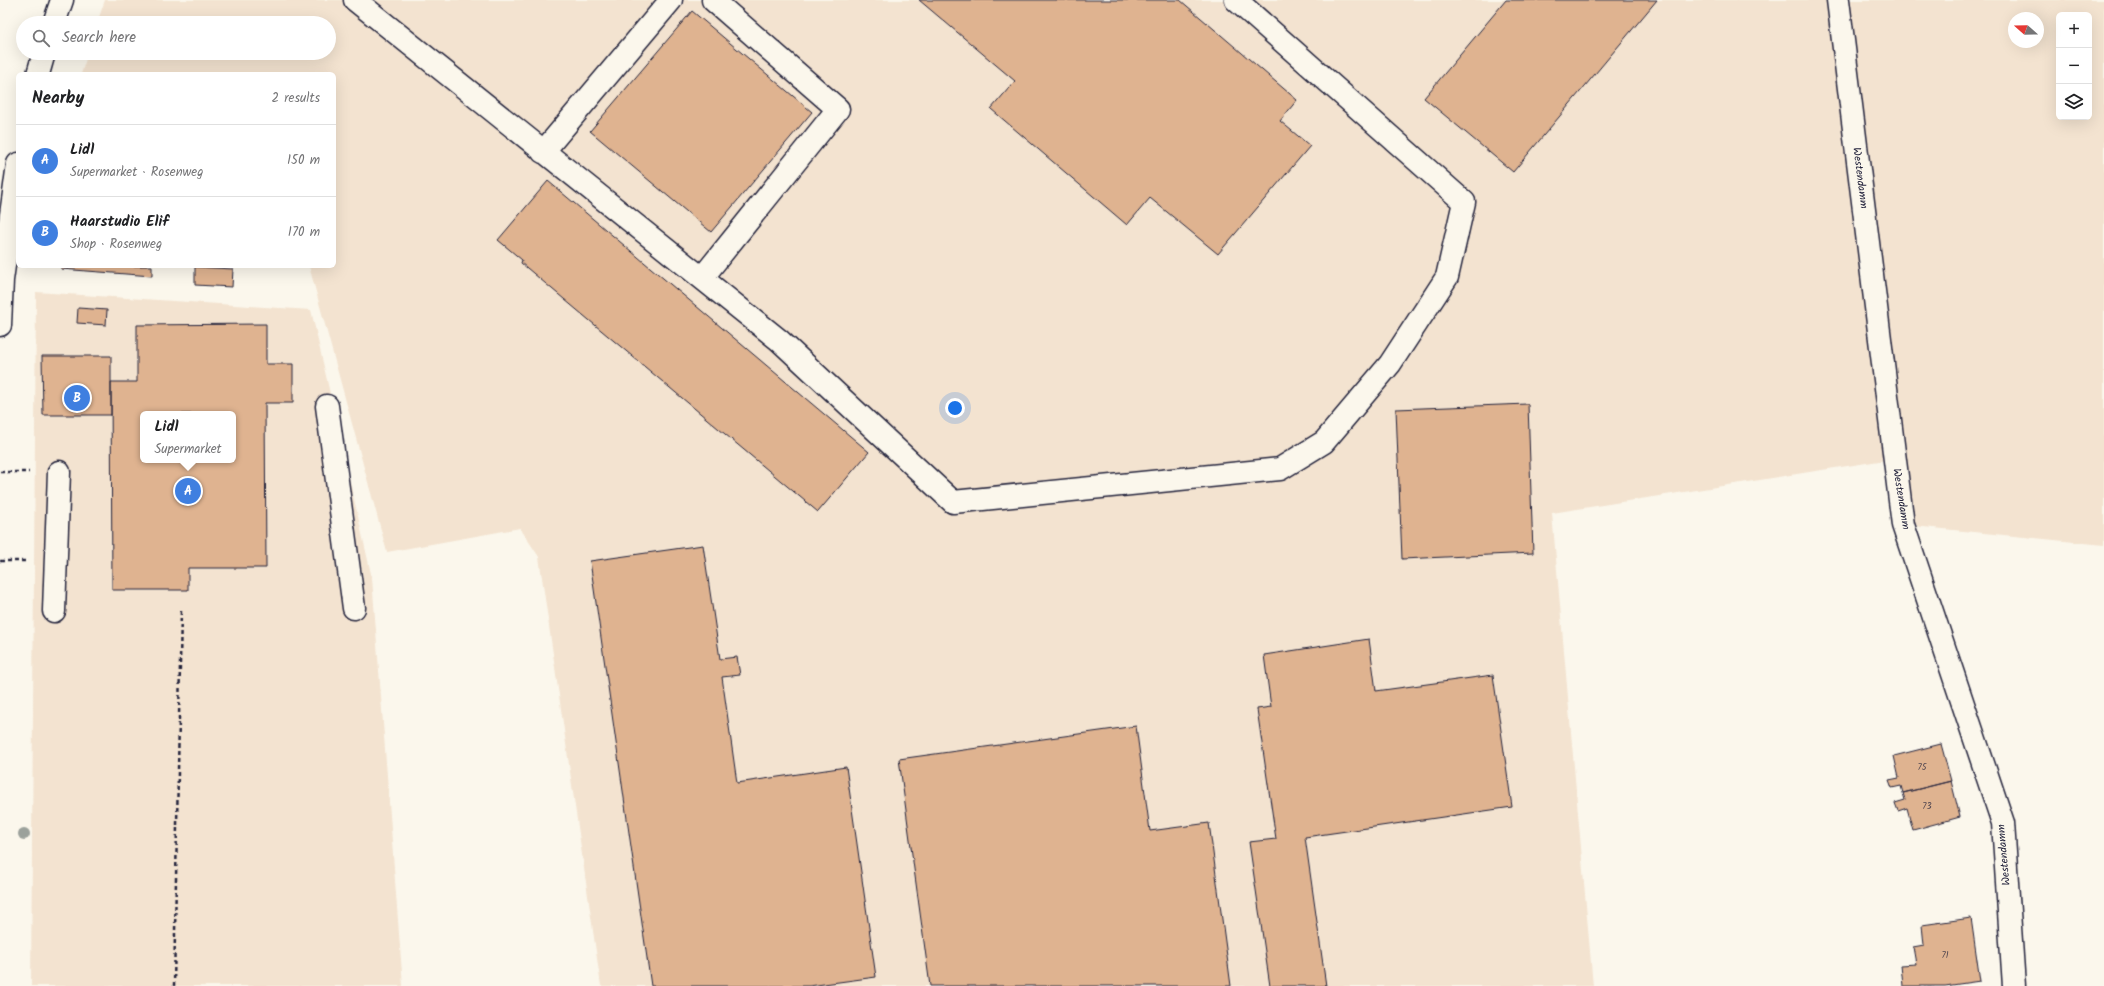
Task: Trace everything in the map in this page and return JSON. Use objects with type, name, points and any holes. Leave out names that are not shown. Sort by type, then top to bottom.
[{"type":"street","points":[[56,16],[62,0]]},
{"type":"street","points":[[355,0],[779,340],[953,502],[1280,469],[1324,442],[1390,364],[1447,277],[1464,202],[1236,0]]},
{"type":"street","points":[[543,152],[671,0]]},
{"type":"street","points":[[702,278],[838,109],[713,0]]},
{"type":"street","name":"Westendamm","points":[[1838,0],[1903,526],[2003,823],[2014,986]]},
{"type":"street","points":[[39,72],[42,60]]},
{"type":"street","points":[[0,325],[2,280],[16,178]]},
{"type":"street","points":[[327,406],[354,608]]},
{"type":"street","points":[[54,611],[59,472]]},
{"type":"path","points":[[174,986],[181,610]]},
{"type":"shaded area","points":[[105,0],[2104,0],[2104,545],[1903,525],[1898,458],[1552,513],[1593,986],[601,986],[539,557],[520,528],[387,552],[310,268],[336,268],[336,72],[82,72],[86,60],[336,60],[336,16],[99,16]]},
{"type":"shaded area","points":[[36,292],[311,310],[372,578],[403,986],[31,986]]},
{"type":"building","points":[[919,0],[1180,0],[1297,100],[1280,121],[1310,146],[1218,254],[1150,198],[1127,225],[991,109],[1015,81]]},
{"type":"building","points":[[1506,0],[1657,0],[1513,172],[1424,98]]},
{"type":"building","points":[[692,11],[812,112],[711,232],[590,131]]},
{"type":"building","points":[[548,181],[869,452],[818,512],[521,263],[522,260],[498,240]]},
{"type":"building","points":[[152,268],[152,276],[61,269]]},
{"type":"building","points":[[195,268],[233,269],[232,287],[195,285]]},
{"type":"building","points":[[78,308],[107,310],[106,325],[77,323]]},
{"type":"building","points":[[266,324],[266,364],[293,364],[293,403],[265,403],[266,568],[188,568],[188,590],[112,590],[111,382],[137,382],[137,325]]},
{"type":"building","points":[[42,356],[111,356],[111,415],[43,415]]},
{"type":"building","points":[[1528,404],[1533,553],[1402,559],[1396,409]]},
{"type":"building","points":[[703,545],[720,659],[737,657],[740,675],[722,677],[737,783],[846,767],[876,977],[809,986],[651,986],[590,561]]},
{"type":"building","points":[[1369,639],[1376,691],[1493,675],[1512,807],[1305,837],[1326,986],[1270,986],[1249,842],[1276,839],[1257,709],[1271,707],[1264,655]]},
{"type":"building","points":[[1136,726],[1150,831],[1209,823],[1231,986],[930,986],[899,759]]},
{"type":"building","points":[[1941,744],[1951,781],[1903,793],[1901,786],[1892,788],[1889,780],[1899,778],[1894,756]]},
{"type":"building","points":[[1951,781],[1960,817],[1913,830],[1907,808],[1898,811],[1895,803],[1905,800],[1903,793]]},
{"type":"building","points":[[1971,918],[1980,981],[1945,986],[1903,986],[1901,965],[1916,964],[1913,947],[1924,945],[1922,925]]},
{"type":"place","name":"Haarstudio Elif","points":[[77,398]]},
{"type":"place","name":"Lidl","points":[[188,491]]}]
